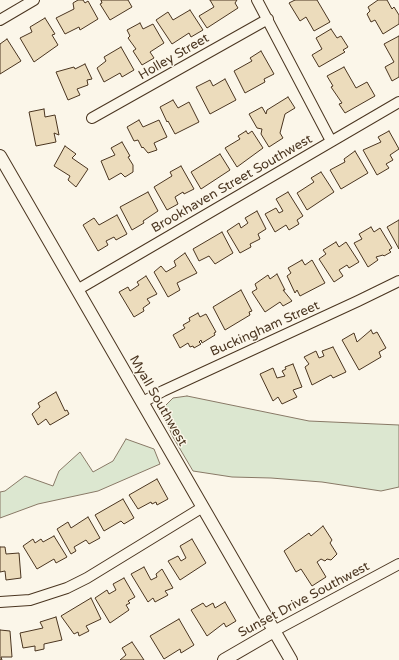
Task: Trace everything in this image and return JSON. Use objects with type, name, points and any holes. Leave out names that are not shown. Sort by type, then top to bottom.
[{"type":"street","points":[[0,20],[34,0]]},
{"type":"street","points":[[258,0],[332,141]]},
{"type":"street","name":"Holley Street","points":[[92,118],[268,19]]},
{"type":"street","name":"Brookhaven Street Southwest","points":[[77,290],[399,102]]},
{"type":"street","name":"Myall Southwest","points":[[0,156],[291,660]]},
{"type":"street","name":"Buckingham Street","points":[[143,402],[170,387],[358,302],[399,281]]},
{"type":"street","points":[[0,602],[30,600],[50,595],[67,588],[87,578],[203,508]]},
{"type":"street","name":"Sunset Drive Southwest","points":[[224,660],[274,631],[399,564]]},
{"type":"green space","points":[[187,396],[309,421],[399,425],[399,487],[381,491],[322,482],[232,477],[193,471],[173,437],[161,410],[173,398]]},
{"type":"green space","points":[[126,439],[154,449],[160,464],[98,491],[38,504],[0,518],[0,492],[5,491],[25,476],[53,486],[59,471],[80,452],[93,472],[113,461]]},
{"type":"building","points":[[78,0],[83,0],[85,3],[88,1],[98,19],[80,30],[79,27],[65,34],[56,18],[74,9],[73,3]]},
{"type":"building","points":[[101,0],[128,0],[132,7],[110,20],[100,4],[102,3]]},
{"type":"building","points":[[210,0],[237,0],[235,3],[238,8],[207,28],[199,16],[214,7]]},
{"type":"building","points":[[295,0],[317,0],[330,22],[314,31],[306,17],[300,21],[289,3]]},
{"type":"building","points":[[378,0],[387,0],[392,9],[394,7],[399,15],[399,24],[383,34],[375,20],[371,22],[367,14],[370,11],[368,7]]},
{"type":"building","points":[[190,10],[203,30],[191,37],[189,33],[172,44],[156,20],[168,12],[173,20]]},
{"type":"building","points":[[45,18],[55,34],[52,35],[58,45],[34,62],[20,38],[32,32],[30,27]]},
{"type":"building","points":[[140,23],[143,29],[153,24],[164,43],[150,52],[154,58],[142,65],[133,51],[136,49],[128,38],[130,36],[127,30]]},
{"type":"building","points":[[331,29],[337,38],[341,36],[348,47],[343,50],[345,52],[319,67],[312,55],[322,49],[316,38]]},
{"type":"building","points":[[399,36],[399,77],[392,81],[385,67],[394,62],[384,44]]},
{"type":"building","points":[[7,39],[21,61],[0,74],[0,44]]},
{"type":"building","points":[[121,47],[134,70],[122,77],[120,73],[104,82],[97,68],[106,61],[104,57]]},
{"type":"building","points":[[261,51],[274,74],[264,79],[265,82],[245,93],[234,71],[252,61],[250,58]]},
{"type":"building","points":[[85,64],[92,79],[87,80],[88,85],[77,89],[80,95],[68,100],[56,72],[74,67],[75,69]]},
{"type":"building","points":[[344,67],[356,88],[367,82],[375,96],[345,113],[339,104],[342,103],[331,87],[333,86],[327,76]]},
{"type":"building","points":[[225,79],[236,100],[210,114],[196,87],[210,80],[213,86]]},
{"type":"building","points":[[288,97],[295,108],[285,114],[280,133],[283,138],[269,147],[261,134],[262,129],[257,128],[249,114],[262,107],[266,114],[267,110]]},
{"type":"building","points":[[173,100],[178,108],[189,102],[199,122],[175,134],[160,107]]},
{"type":"building","points":[[44,109],[45,117],[55,115],[59,135],[54,133],[56,142],[36,146],[29,112]]},
{"type":"building","points":[[139,120],[143,127],[159,120],[167,137],[154,143],[157,150],[148,153],[143,147],[142,148],[138,140],[134,141],[127,127]]},
{"type":"building","points":[[246,131],[248,134],[252,131],[263,148],[237,167],[225,148],[240,139],[238,136]]},
{"type":"building","points":[[389,131],[399,149],[390,155],[393,160],[386,164],[389,168],[377,175],[363,150],[381,142],[378,137]]},
{"type":"building","points":[[122,142],[130,156],[128,157],[133,165],[133,172],[125,177],[121,173],[109,180],[101,161],[115,155],[111,148]]},
{"type":"building","points":[[65,146],[76,154],[72,158],[88,169],[76,187],[68,180],[70,176],[54,166]]},
{"type":"building","points":[[355,151],[368,173],[341,189],[330,170],[345,162],[344,159]]},
{"type":"building","points":[[220,154],[230,170],[201,189],[191,172]]},
{"type":"building","points":[[181,166],[194,189],[184,194],[183,192],[175,197],[178,204],[167,210],[154,187],[172,176],[170,172]]},
{"type":"building","points":[[321,172],[334,192],[307,210],[297,193],[314,182],[311,178]]},
{"type":"building","points":[[148,192],[158,211],[143,221],[144,223],[132,230],[120,207]]},
{"type":"building","points":[[288,192],[303,216],[297,220],[299,224],[289,230],[286,225],[275,232],[265,214],[276,208],[279,213],[283,211],[276,199]]},
{"type":"building","points":[[257,211],[266,229],[258,234],[260,239],[250,244],[251,247],[240,253],[227,231],[239,223],[241,228],[248,223],[245,218]]},
{"type":"building","points":[[117,215],[127,234],[116,240],[114,237],[106,241],[108,245],[98,251],[83,225],[94,218],[99,225]]},
{"type":"building","points":[[399,220],[399,249],[387,227]]},
{"type":"building","points":[[371,227],[374,232],[380,228],[392,248],[389,250],[391,252],[384,256],[376,257],[378,260],[368,267],[354,243],[362,239],[359,234]]},
{"type":"building","points":[[222,232],[233,253],[215,264],[209,256],[199,261],[193,249]]},
{"type":"building","points":[[336,242],[339,247],[346,242],[359,262],[349,268],[347,265],[339,270],[343,276],[334,282],[319,259],[326,254],[323,250]]},
{"type":"building","points":[[185,253],[197,273],[177,283],[180,290],[168,297],[154,272],[161,266],[166,272],[176,266],[174,261]]},
{"type":"building","points":[[302,260],[305,265],[312,260],[325,283],[300,296],[297,290],[295,293],[287,276],[291,273],[288,268]]},
{"type":"building","points":[[277,274],[285,290],[283,290],[292,301],[283,306],[280,302],[265,312],[252,292],[257,289],[255,284],[268,275],[270,279]]},
{"type":"building","points":[[146,276],[157,294],[147,299],[150,303],[143,308],[144,311],[134,317],[119,292],[128,287],[130,291],[139,285],[137,282]]},
{"type":"building","points":[[241,290],[252,311],[249,312],[250,315],[225,330],[213,307]]},
{"type":"building","points":[[198,313],[200,317],[206,314],[216,332],[214,333],[215,335],[202,343],[201,340],[199,342],[201,344],[194,348],[193,346],[190,347],[188,343],[180,348],[173,335],[185,328],[183,325],[190,321],[189,318]]},
{"type":"building","points":[[371,330],[373,334],[377,332],[386,348],[379,352],[381,357],[359,370],[342,340],[354,333],[357,342]]},
{"type":"building","points":[[333,347],[346,372],[333,378],[331,375],[312,385],[305,367],[309,364],[304,357],[316,351],[319,358],[324,356],[322,351]]},
{"type":"building","points":[[293,364],[302,387],[293,390],[297,397],[282,404],[278,397],[273,401],[260,374],[273,368],[277,378],[285,376],[282,371],[286,369],[285,367]]},
{"type":"building","points":[[56,392],[65,411],[67,410],[69,414],[50,425],[46,419],[38,425],[32,414],[40,407],[38,403]]},
{"type":"building","points":[[157,479],[168,499],[157,505],[156,502],[152,504],[151,502],[138,509],[129,495]]},
{"type":"building","points":[[123,499],[134,518],[124,524],[121,521],[104,531],[95,515]]},
{"type":"building","points":[[88,517],[100,538],[89,544],[86,540],[74,547],[76,551],[71,554],[57,529],[68,522],[71,528]]},
{"type":"building","points":[[323,526],[332,540],[330,543],[337,554],[331,560],[327,559],[325,561],[321,559],[317,562],[326,577],[312,586],[301,569],[296,572],[284,551],[309,533],[311,536]]},
{"type":"building","points":[[54,536],[67,557],[56,563],[54,559],[37,569],[23,546],[33,539],[35,543],[41,539],[43,542]]},
{"type":"building","points":[[192,539],[206,563],[180,580],[168,561],[178,556],[181,561],[186,558],[180,546]]},
{"type":"building","points":[[0,547],[5,547],[6,554],[19,553],[21,578],[6,580],[5,571],[0,572]]},
{"type":"building","points":[[144,567],[151,580],[157,577],[156,574],[162,569],[173,588],[165,591],[168,595],[155,602],[153,598],[148,602],[131,574]]},
{"type":"building","points":[[124,578],[135,597],[128,601],[130,603],[126,605],[129,610],[110,623],[95,598],[107,590],[109,594],[116,590],[113,584]]},
{"type":"building","points":[[91,598],[101,619],[86,626],[89,631],[79,636],[78,632],[74,634],[61,616]]},
{"type":"building","points":[[225,602],[236,621],[226,627],[224,623],[207,636],[191,610],[203,603],[206,607],[213,603],[215,608]]},
{"type":"building","points":[[56,617],[62,640],[44,644],[44,649],[35,651],[35,646],[23,648],[20,633],[43,628],[40,622]]},
{"type":"building","points":[[179,619],[194,645],[181,653],[180,649],[164,659],[150,636]]},
{"type":"building","points":[[0,630],[10,631],[12,657],[1,657],[2,660],[0,660]]},
{"type":"building","points":[[132,642],[144,660],[120,660],[126,655],[122,648]]}]
